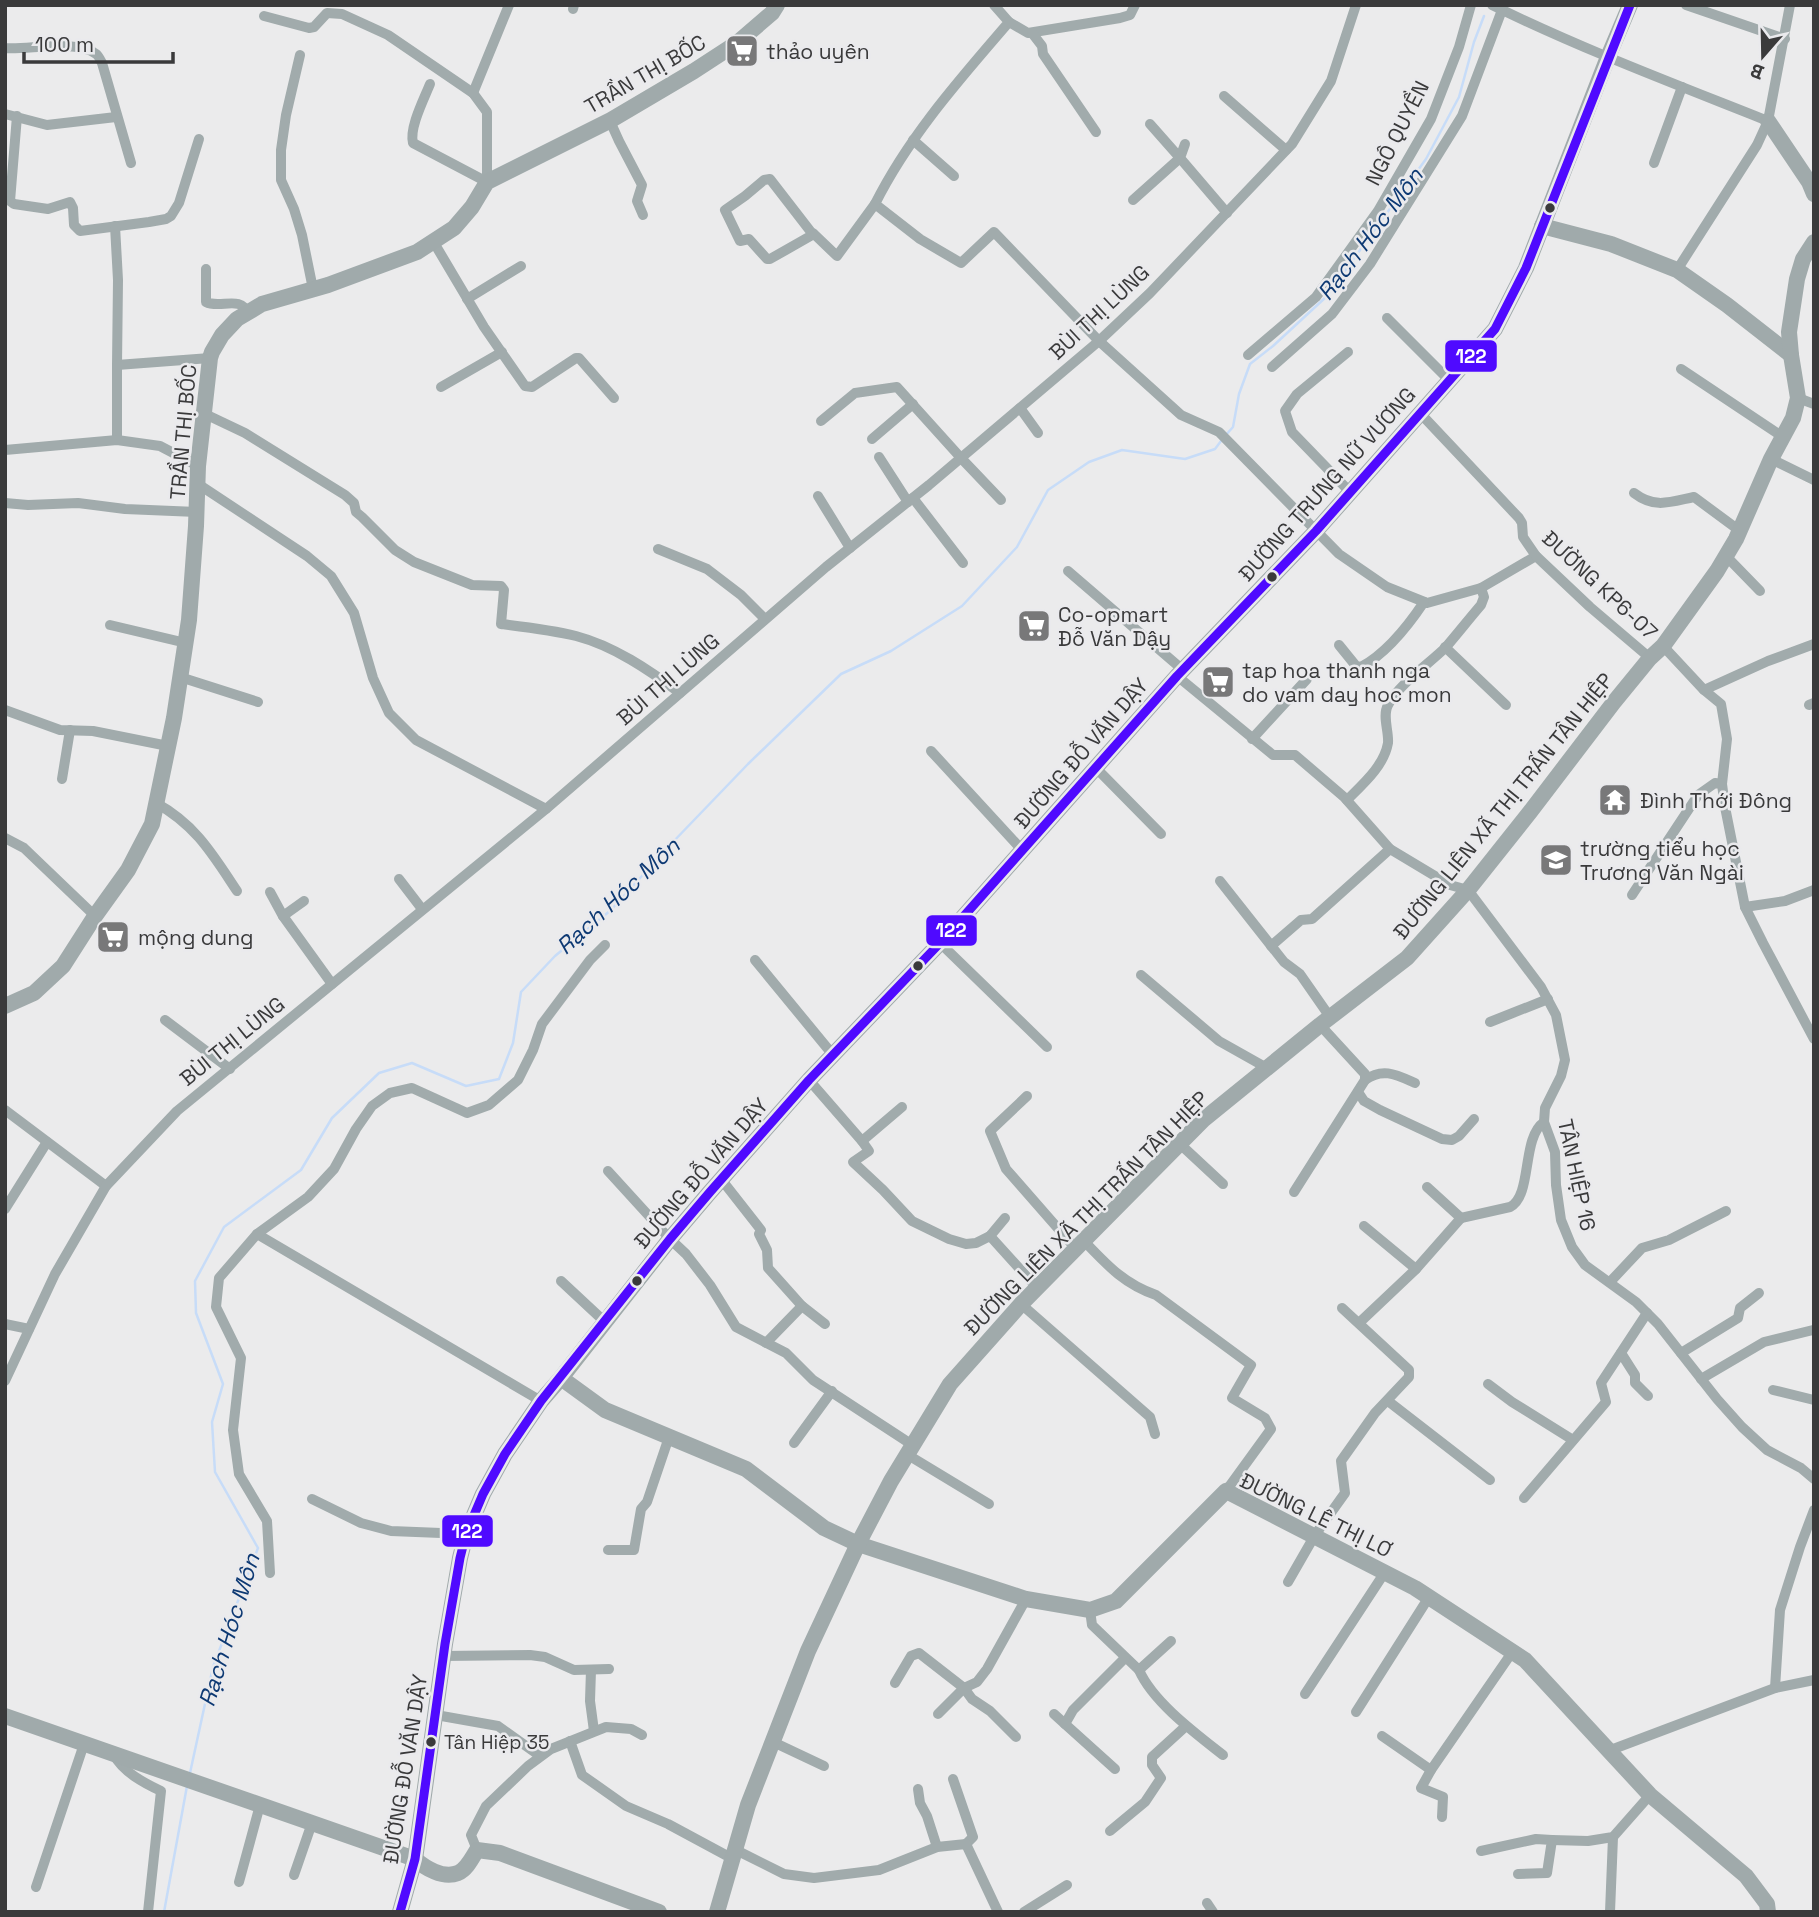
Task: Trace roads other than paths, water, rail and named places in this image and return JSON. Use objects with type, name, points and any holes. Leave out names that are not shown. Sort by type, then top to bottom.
[{"type":"street","points":[[473,93],[509,5]]},
{"type":"street","points":[[994,5],[1009,22],[1028,33],[1120,18],[1130,15],[1135,5]]},
{"type":"street","name":"BÙI THỊ LÙNG","points":[[5,1381],[79,1229],[106,1186],[177,1111],[546,809],[765,619],[1099,341],[1150,293],[1292,144],[1331,82],[1356,5]]},
{"type":"street","name":"NGÔ QUYỀN","points":[[1248,355],[1316,296],[1378,211],[1431,118],[1459,47],[1471,5]]},
{"type":"street","name":"ĐƯỜNG TRƯNG NỮ VƯƠNG","points":[[1180,673],[1316,531],[1495,329],[1526,268],[1630,5]]},
{"type":"street","points":[[1686,5],[1785,39]]},
{"type":"street","points":[[1677,270],[1757,145],[1768,121],[1790,5]]},
{"type":"street","name":"TRẦN THỊ BỐC","points":[[5,1006],[34,993],[63,966],[128,870],[152,824],[189,620],[198,466],[210,359],[222,335],[237,319],[262,304],[417,252],[454,228],[472,207],[487,181],[610,121],[737,43],[771,8]]},
{"type":"street","points":[[1497,8],[1608,57],[1768,121],[1809,182],[1814,194]]},
{"type":"street","name":"NGÔ QUYỀN","points":[[1272,367],[1332,314],[1370,264],[1462,116],[1497,8]]},
{"type":"street","points":[[264,16],[309,28],[314,27],[327,13],[342,14],[388,35],[473,93],[487,112],[487,181],[413,143],[413,128],[430,84]]},
{"type":"street","points":[[814,234],[767,259],[749,239],[740,241],[725,210],[764,180],[770,179],[814,234],[837,256],[875,204],[913,140],[1009,22]]},
{"type":"street","points":[[1032,33],[1042,46],[1043,54],[1096,132]]},
{"type":"street","points":[[5,48],[81,48],[97,54],[131,163]]},
{"type":"street","points":[[300,55],[286,115],[281,149],[281,180],[302,235],[313,289]]},
{"type":"street","points":[[1654,163],[1682,87]]},
{"type":"street","points":[[1224,96],[1286,150]]},
{"type":"street","points":[[116,117],[47,125],[11,115],[10,201],[13,204],[48,209],[70,202],[78,230],[166,219],[179,203],[199,139]]},
{"type":"street","points":[[610,121],[642,184],[637,201],[643,215]]},
{"type":"street","points":[[1150,124],[1227,213]]},
{"type":"street","points":[[913,140],[954,176]]},
{"type":"street","points":[[1133,200],[1180,158],[1185,144]]},
{"type":"street","points":[[875,204],[920,239],[961,263],[994,232],[1099,341],[1181,415],[1220,432],[1339,554],[1387,587],[1427,603],[1481,588],[1536,556]]},
{"type":"street","points":[[115,226],[118,280],[117,440]]},
{"type":"street","points":[[1542,226],[1611,244],[1677,270],[1791,355]]},
{"type":"street","points":[[433,241],[467,299],[528,388],[579,358],[614,398]]},
{"type":"street","name":"ĐƯỜNG LIÊN XÃ THỊ TRẤN TÂN HIỆP","points":[[717,1912],[748,1805],[808,1651],[891,1481],[950,1384],[1021,1304],[1203,1120],[1407,958],[1468,890],[1700,597],[1740,531],[1771,459],[1793,418],[1806,401],[1791,355],[1789,332],[1797,279],[1803,259],[1814,242]]},
{"type":"street","points":[[467,299],[521,266]]},
{"type":"street","points":[[206,269],[206,302],[213,305],[241,304],[247,313]]},
{"type":"street","points":[[1387,318],[1450,381]]},
{"type":"street","points":[[441,387],[502,352]]},
{"type":"street","points":[[1348,352],[1297,394],[1286,411],[1292,432],[1350,492]]},
{"type":"street","points":[[117,365],[210,359]]},
{"type":"street","points":[[1681,369],[1783,437]]},
{"type":"street","points":[[821,421],[855,393],[897,387],[1001,500]]},
{"type":"street","points":[[872,439],[913,404]]},
{"type":"street","points":[[1020,408],[1038,433]]},
{"type":"street","points":[[205,414],[245,433],[345,495],[354,503],[356,512],[395,550],[414,562],[472,585],[501,586],[504,590],[501,624],[577,636],[621,654],[680,693]]},
{"type":"street","name":"ĐƯỜNG KP6-07","points":[[1420,414],[1519,518],[1523,537],[1536,556],[1650,658]]},
{"type":"street","points":[[5,450],[117,440],[160,446],[198,466]]},
{"type":"street","points":[[879,457],[910,500],[964,563]]},
{"type":"street","points":[[1771,459],[1814,480]]},
{"type":"street","points":[[198,484],[307,556],[331,576],[354,613],[373,678],[389,713],[416,740],[546,809]]},
{"type":"street","points":[[1634,493],[1657,504],[1694,497],[1740,531]]},
{"type":"street","points":[[818,496],[850,548]]},
{"type":"street","points":[[5,503],[78,503],[125,509],[197,512]]},
{"type":"street","points":[[658,549],[707,569],[741,595],[765,619]]},
{"type":"street","points":[[1726,556],[1760,591]]},
{"type":"street","points":[[1068,571],[1252,739],[1273,755],[1295,755],[1347,800],[1390,849],[1450,885],[1468,890]]},
{"type":"street","points":[[1347,800],[1380,762],[1388,742],[1387,706],[1407,682],[1445,647],[1481,605],[1485,597],[1481,588]]},
{"type":"street","points":[[1339,645],[1356,666],[1361,667],[1384,650],[1424,602]]},
{"type":"street","points":[[110,625],[186,643]]},
{"type":"street","points":[[1704,690],[1814,644]]},
{"type":"street","points":[[1663,646],[1704,690],[1721,704],[1727,739],[1722,784],[1745,906],[1809,1018],[1814,1039]]},
{"type":"street","points":[[1445,647],[1506,705]]},
{"type":"street","name":"ĐƯỜNG ĐỖ VĂN DẬY","points":[[400,1912],[415,1859],[454,1588],[466,1534],[499,1464],[541,1401],[670,1239],[809,1080],[940,943],[1180,673]]},
{"type":"street","points":[[180,677],[258,702]]},
{"type":"street","points":[[1252,739],[1307,679]]},
{"type":"street","points":[[5,710],[60,730],[93,731],[168,746]]},
{"type":"street","points":[[62,779],[70,730]]},
{"type":"street","points":[[931,751],[1023,851]]},
{"type":"street","points":[[1096,768],[1161,834]]},
{"type":"street","points":[[1632,895],[1698,795],[1715,782],[1722,784]]},
{"type":"street","points":[[156,803],[174,813],[202,840],[237,891]]},
{"type":"street","points":[[5,838],[24,848],[95,916]]},
{"type":"street","points":[[1271,946],[1301,920],[1312,919],[1390,849]]},
{"type":"street","points":[[399,879],[422,909]]},
{"type":"street","points":[[1220,881],[1284,962],[1300,974],[1325,1021],[1365,1074],[1365,1080],[1358,1092],[1294,1192]]},
{"type":"street","name":"TÂN HIỆP 16","points":[[1468,890],[1541,987],[1556,1015],[1565,1060],[1561,1076],[1545,1108],[1544,1122],[1555,1152],[1556,1185],[1562,1220],[1572,1247],[1584,1265],[1610,1282],[1647,1313],[1742,1427],[1767,1450],[1801,1468],[1814,1479]]},
{"type":"street","points":[[1745,906],[1785,901],[1814,890]]},
{"type":"street","points":[[270,892],[283,916],[332,984]]},
{"type":"street","points":[[283,916],[304,901]]},
{"type":"street","points":[[940,943],[1047,1047]]},
{"type":"street","points":[[270,1573],[267,1521],[239,1474],[233,1430],[241,1358],[216,1307],[219,1278],[257,1234],[308,1198],[334,1169],[372,1106],[390,1093],[411,1088],[467,1113],[489,1105],[518,1080],[542,1024],[590,960],[605,945]]},
{"type":"street","points":[[755,960],[832,1055]]},
{"type":"street","points":[[1141,975],[1219,1041],[1267,1068]]},
{"type":"street","points":[[1490,1022],[1548,999]]},
{"type":"street","points":[[165,1020],[230,1069]]},
{"type":"street","points":[[1365,1080],[1384,1072],[1415,1083]]},
{"type":"street","points":[[809,1080],[869,1151],[853,1162],[912,1221],[966,1244],[976,1243],[990,1236],[1005,1218]]},
{"type":"street","points":[[1358,1092],[1364,1101],[1380,1110],[1442,1139],[1452,1140],[1459,1136],[1475,1119]]},
{"type":"street","points":[[1027,1096],[990,1131],[1006,1169],[1080,1245],[1113,1272],[1141,1290],[1156,1295],[1251,1365],[1232,1398],[1265,1418],[1271,1429],[1227,1491]]},
{"type":"street","points":[[862,1141],[902,1107]]},
{"type":"street","points":[[5,1110],[106,1186]]},
{"type":"street","points":[[1359,1323],[1416,1269],[1461,1218],[1510,1207],[1516,1203],[1525,1176],[1532,1139],[1538,1126],[1544,1122]]},
{"type":"street","points":[[5,1209],[47,1142]]},
{"type":"street","points":[[1180,1144],[1223,1184]]},
{"type":"street","points":[[608,1171],[686,1254],[736,1326],[786,1353],[813,1380],[989,1504]]},
{"type":"street","points":[[721,1180],[761,1230],[759,1234],[767,1250],[768,1268],[802,1306],[825,1324]]},
{"type":"street","points":[[1427,1187],[1461,1218]]},
{"type":"street","points":[[1610,1282],[1642,1248],[1669,1240],[1726,1211]]},
{"type":"street","points":[[1364,1226],[1416,1269]]},
{"type":"street","points":[[257,1234],[541,1401]]},
{"type":"street","points":[[990,1236],[1038,1288]]},
{"type":"street","points":[[561,1281],[605,1322]]},
{"type":"street","points":[[1681,1353],[1738,1318],[1740,1308],[1759,1293]]},
{"type":"street","points":[[1021,1304],[1150,1417],[1155,1434]]},
{"type":"street","points":[[766,1343],[802,1306]]},
{"type":"street","points":[[1288,1582],[1315,1535],[1345,1493],[1341,1461],[1375,1413],[1409,1377],[1409,1370],[1342,1308]]},
{"type":"street","points":[[1524,1498],[1606,1402],[1601,1383],[1647,1313]]},
{"type":"street","points":[[5,1324],[29,1329]]},
{"type":"street","points":[[1701,1379],[1764,1342],[1814,1331]]},
{"type":"street","points":[[1620,1353],[1635,1375],[1635,1383],[1648,1396]]},
{"type":"street","points":[[561,1378],[605,1410],[746,1469],[824,1528],[858,1544],[1026,1599],[1090,1610],[1092,1625],[1139,1670],[1144,1682],[1186,1726],[1223,1755]]},
{"type":"street","points":[[1488,1384],[1573,1440]]},
{"type":"street","points":[[794,1443],[832,1391]]},
{"type":"street","points":[[1773,1391],[1814,1400]]},
{"type":"street","points":[[1388,1401],[1490,1480]]},
{"type":"street","points":[[608,1550],[634,1550],[641,1509],[647,1502],[669,1437]]},
{"type":"street","name":"ĐƯỜNG LÊ THỊ LƠ","points":[[1090,1610],[1116,1601],[1227,1491],[1385,1572],[1429,1597],[1525,1660],[1650,1795],[1746,1876],[1767,1904],[1768,1912]]},
{"type":"street","points":[[312,1499],[361,1523],[391,1531],[466,1534]]},
{"type":"street","points":[[1776,1688],[1780,1610],[1814,1510]]},
{"type":"street","points":[[1306,1694],[1385,1572]]},
{"type":"street","points":[[1356,1712],[1429,1597]]},
{"type":"street","points":[[938,1714],[964,1688],[977,1682],[987,1669],[1026,1599]]},
{"type":"street","points":[[1139,1670],[1171,1641]]},
{"type":"street","points":[[1442,1817],[1443,1797],[1421,1788],[1513,1651]]},
{"type":"street","points":[[895,1683],[911,1656],[919,1653],[964,1688],[972,1699],[990,1711],[1016,1737]]},
{"type":"street","points":[[444,1656],[530,1655],[545,1657],[574,1670],[609,1669]]},
{"type":"street","points":[[1065,1724],[1073,1710],[1125,1658]]},
{"type":"street","points":[[591,1670],[590,1701],[594,1731]]},
{"type":"street","points":[[1608,1751],[1776,1688],[1814,1680]]},
{"type":"street","points":[[1054,1714],[1115,1769]]},
{"type":"street","points":[[436,1715],[498,1726],[540,1756]]},
{"type":"street","points":[[5,1716],[415,1859],[425,1869],[448,1875],[459,1873],[477,1850]]},
{"type":"street","points":[[1110,1831],[1150,1796],[1161,1778],[1152,1766],[1152,1757],[1186,1726]]},
{"type":"street","points":[[477,1850],[471,1835],[486,1806],[540,1756],[606,1727],[631,1730],[642,1735]]},
{"type":"street","points":[[1382,1736],[1431,1770]]},
{"type":"street","points":[[570,1741],[582,1775],[626,1806],[784,1874],[814,1878],[879,1870],[937,1847],[965,1844],[973,1837],[953,1779]]},
{"type":"street","points":[[771,1741],[824,1766]]},
{"type":"street","points":[[36,1887],[84,1744]]},
{"type":"street","points":[[112,1753],[118,1763],[142,1782],[161,1791],[148,1912]]},
{"type":"street","points":[[918,1789],[920,1803],[928,1815],[937,1847]]},
{"type":"street","points":[[1610,1912],[1613,1837],[1650,1795]]},
{"type":"street","points":[[239,1882],[260,1805]]},
{"type":"street","points":[[294,1875],[312,1823]]},
{"type":"street","points":[[1481,1851],[1536,1839],[1588,1841],[1613,1837]]},
{"type":"street","points":[[1518,1874],[1547,1873],[1552,1840]]},
{"type":"street","points":[[965,1844],[998,1912]]},
{"type":"street","points":[[477,1850],[500,1853],[656,1911]]},
{"type":"street","points":[[1024,1912],[1067,1885]]},
{"type":"waterway","name":"Rạch Hóc Môn","points":[[1225,436],[1233,427],[1239,394],[1250,364],[1326,297],[1426,159],[1459,97],[1484,16]]},
{"type":"waterway","name":"Rạch Hóc Môn","points":[[190,1773],[213,1667],[258,1548],[215,1472],[212,1422],[223,1384],[196,1313],[195,1281],[224,1227],[301,1170],[332,1118],[379,1073],[412,1063],[466,1086],[499,1079],[513,1043],[521,992],[555,956],[611,910],[748,764],[841,674],[891,651],[962,606],[1017,547],[1048,490],[1089,462],[1122,450],[1185,459],[1215,449],[1221,441]]},
{"type":"waterway","name":"Rạch Hóc Môn","points":[[164,1912],[187,1786]]},
{"type":"place","name":"thảo uyên","points":[[742,51]]},
{"type":"place","name":"Co-opmart Đỗ Văn Dậy","points":[[1034,626]]},
{"type":"place","name":"tap hoa thanh nga do vam day hoc mon","points":[[1218,682]]},
{"type":"place","name":"Đình Thới Đông","points":[[1615,800]]},
{"type":"place","name":"trường tiểu học Trương Văn Ngài","points":[[1556,860]]},
{"type":"place","name":"mộng dung","points":[[113,937]]},
{"type":"place","name":"Tân Hiệp 35","points":[[431,1742]]}]
